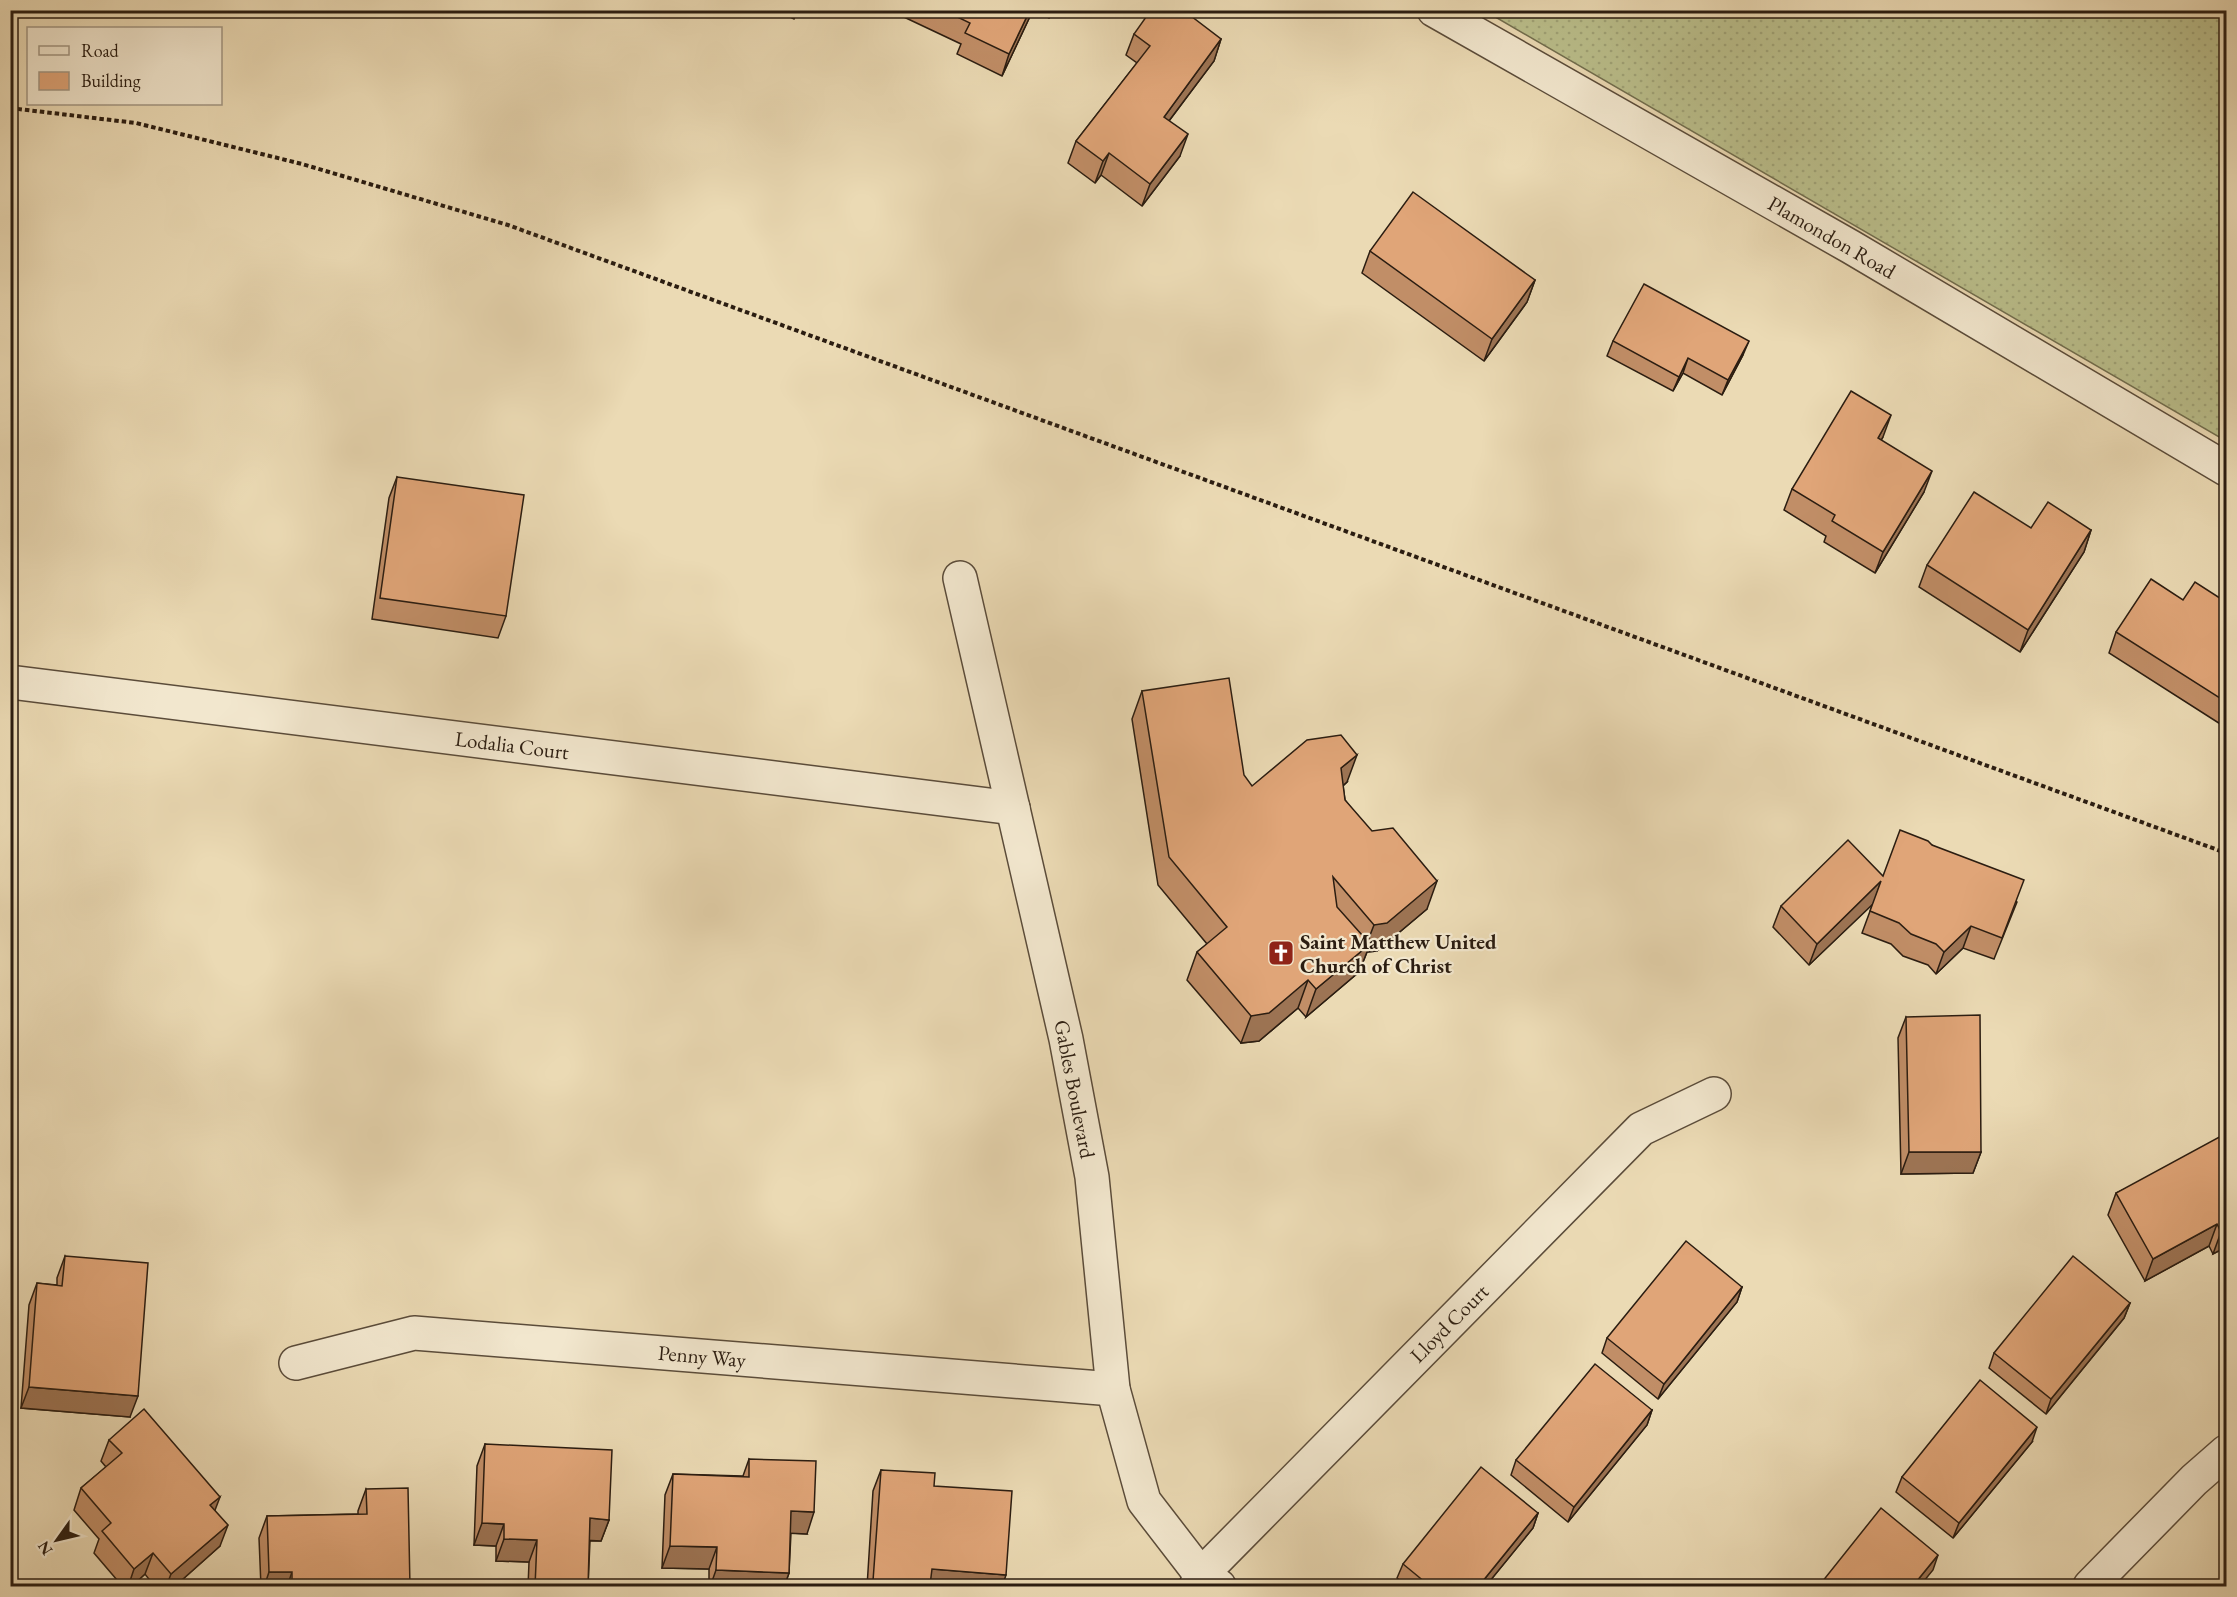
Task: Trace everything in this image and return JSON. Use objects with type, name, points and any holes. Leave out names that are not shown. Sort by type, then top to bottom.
[{"type":"street","name":"Plamondon Road","points":[[1434,10],[1851,247],[2226,470]]},
{"type":"street","name":"Gables Boulevard","points":[[960,578],[1066,1039],[1092,1177],[1113,1389],[1144,1500],[1206,1583]]},
{"type":"street","name":"Lodalia Court","points":[[10,682],[1013,808]]},
{"type":"street","name":"Lloyd Court","points":[[1206,1583],[1641,1129],[1714,1094]]},
{"type":"street","name":"Penny Way","points":[[296,1363],[414,1333],[1113,1389]]},
{"type":"street","points":[[2090,1587],[2194,1480],[2226,1452]]},
{"type":"path","points":[[10,108],[136,123],[302,164],[508,225],[2226,853]]},
{"type":"green space","points":[[1485,11],[2226,11],[2226,441]]},
{"type":"building","points":[[943,10],[1030,10],[1009,54],[965,33],[970,23]]},
{"type":"building","points":[[1151,10],[1183,10],[1221,39],[1164,117],[1188,134],[1150,184],[1109,153],[1103,161],[1076,141],[1150,46],[1134,34]]},
{"type":"building","points":[[1413,192],[1535,280],[1492,339],[1370,251]]},
{"type":"building","points":[[1644,284],[1749,341],[1728,380],[1688,358],[1679,377],[1613,341]]},
{"type":"building","points":[[1851,391],[1891,415],[1878,438],[1932,471],[1883,552],[1832,521],[1835,515],[1792,489]]},
{"type":"building","points":[[397,477],[524,495],[506,616],[380,598]]},
{"type":"building","points":[[1974,492],[2031,528],[2048,502],[2091,530],[2028,630],[1927,565]]},
{"type":"building","points":[[2151,579],[2183,600],[2195,582],[2226,602],[2226,702],[2116,632]]},
{"type":"building","points":[[1229,678],[1244,775],[1252,786],[1307,740],[1341,735],[1357,755],[1341,768],[1345,800],[1372,831],[1393,828],[1437,881],[1387,923],[1374,925],[1333,877],[1337,907],[1370,944],[1316,989],[1308,980],[1269,1013],[1251,1016],[1197,952],[1227,927],[1169,857],[1142,691]]},
{"type":"building","points":[[1900,830],[1928,841],[1932,845],[2024,880],[2002,938],[1971,926],[1944,952],[1936,944],[1911,934],[1899,923],[1870,911],[1881,881],[1817,944],[1781,906],[1848,840],[1883,876]]},
{"type":"building","points":[[1980,1015],[1981,1152],[1909,1152],[1906,1017]]},
{"type":"building","points":[[2223,1135],[2226,1142],[2226,1229],[2221,1232],[2217,1224],[2153,1259],[2116,1193]]},
{"type":"building","points":[[1686,1241],[1742,1287],[1664,1384],[1607,1338]]},
{"type":"building","points":[[65,1256],[148,1263],[138,1396],[29,1387],[37,1283],[62,1286]]},
{"type":"building","points":[[2073,1256],[2130,1303],[2051,1399],[1994,1353]]},
{"type":"building","points":[[1595,1364],[1652,1410],[1574,1507],[1516,1460]]},
{"type":"building","points":[[1980,1380],[2037,1427],[1959,1523],[1902,1477]]},
{"type":"building","points":[[144,1409],[220,1497],[210,1505],[228,1525],[171,1574],[153,1553],[134,1569],[102,1531],[111,1523],[81,1488],[122,1453],[109,1440]]},
{"type":"building","points":[[485,1444],[612,1450],[609,1520],[590,1518],[588,1587],[535,1587],[537,1540],[504,1539],[504,1524],[482,1523]]},
{"type":"building","points":[[749,1459],[816,1461],[814,1512],[791,1511],[789,1573],[716,1570],[717,1547],[670,1546],[673,1474],[749,1477]]},
{"type":"building","points":[[1481,1467],[1538,1513],[1478,1587],[1431,1587],[1403,1564]]},
{"type":"building","points":[[881,1470],[935,1473],[934,1486],[1012,1491],[1006,1575],[932,1569],[930,1585],[873,1581]]},
{"type":"building","points":[[408,1488],[410,1587],[292,1587],[292,1572],[269,1572],[267,1516],[367,1514],[366,1489]]},
{"type":"building","points":[[1881,1508],[1938,1555],[1912,1587],[1818,1587]]},
{"type":"place","name":"Saint Matthew United Church of Christ","points":[[1281,953]]}]
